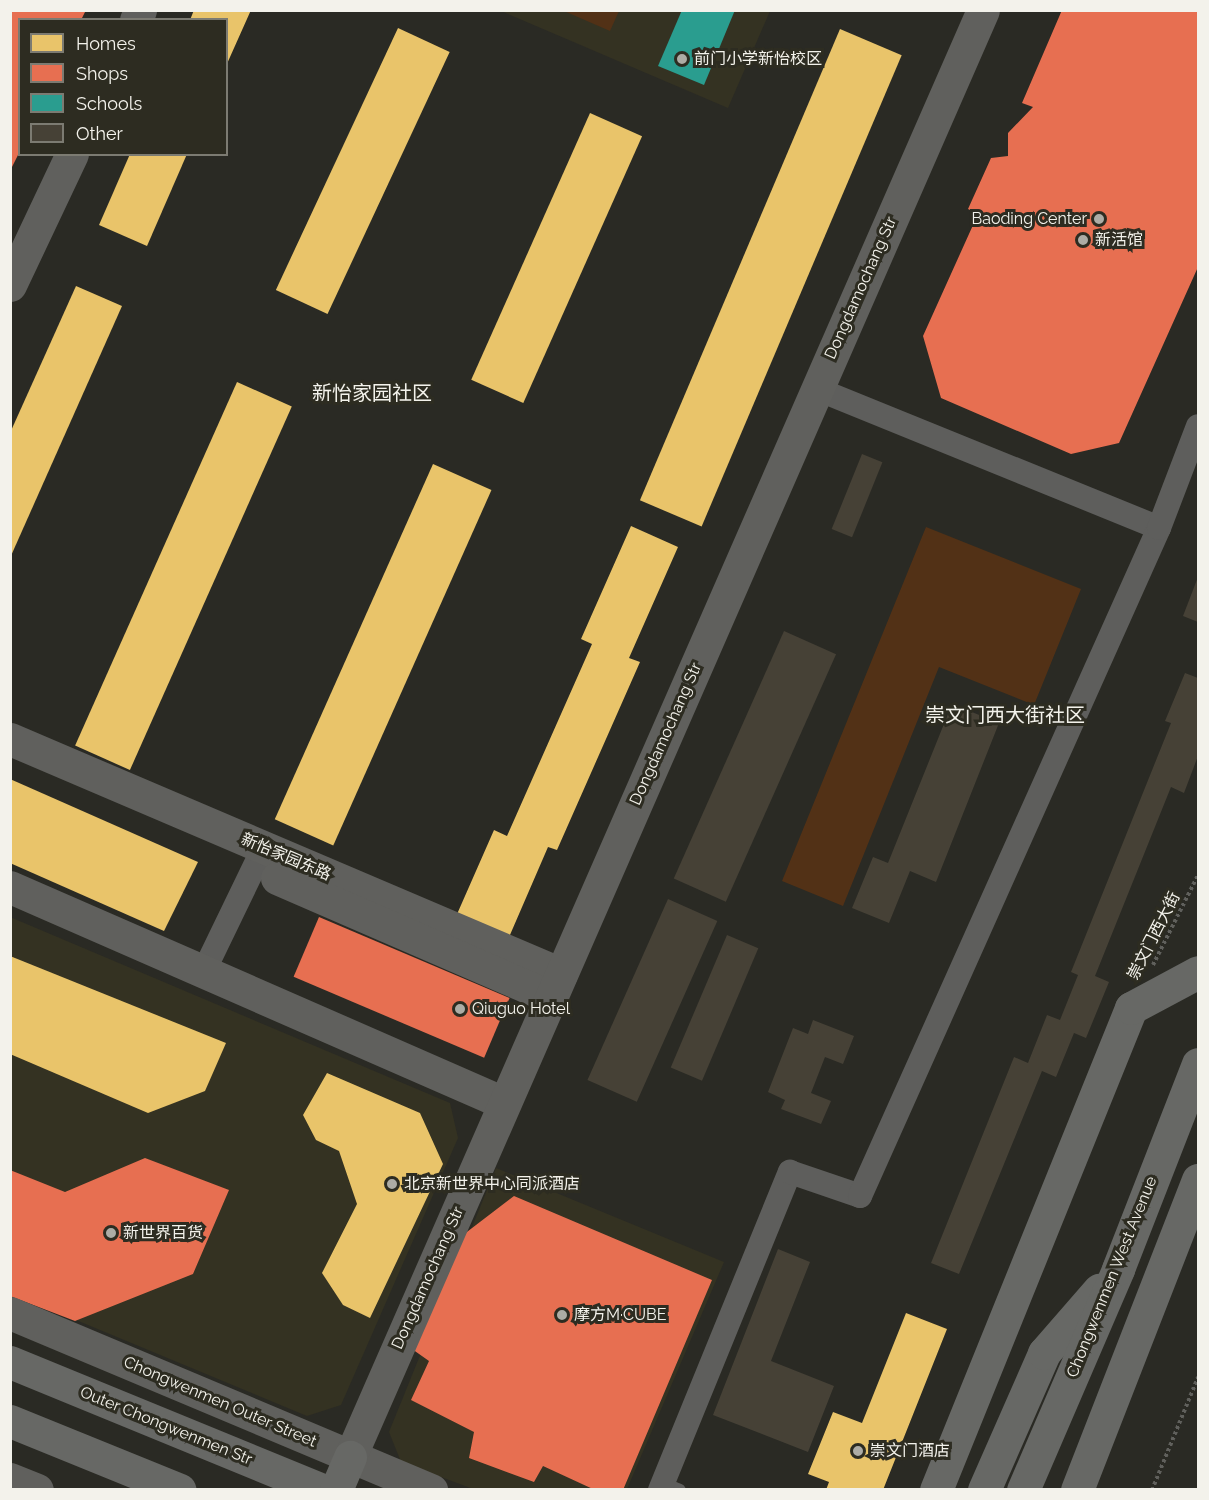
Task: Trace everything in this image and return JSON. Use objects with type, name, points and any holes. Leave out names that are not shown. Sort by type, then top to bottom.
[{"type":"main road","points":[[936,1490],[1131,1008],[1198,972]]},
{"type":"main road","name":"Chongwenmen West Avenue","points":[[1023,1490],[1118,1269],[1198,1064]]},
{"type":"main road","points":[[1077,1490],[1198,1180]]},
{"type":"main road","points":[[984,1490],[1044,1353],[1118,1269]]},
{"type":"main road","name":"Outer Chongwenmen Str","points":[[10,1362],[322,1490]]},
{"type":"main road","points":[[10,1421],[180,1490]]},
{"type":"main road","points":[[336,1490],[350,1457]]},
{"type":"street","name":"Dongdamochang Str","points":[[350,1457],[983,10]]},
{"type":"street","points":[[10,285],[71,156]]},
{"type":"street","points":[[817,388],[1160,528]]},
{"type":"street","points":[[668,1487],[790,1172],[860,1196],[1160,528],[1198,426]]},
{"type":"street","name":"新怡家园东路","points":[[10,739],[260,858],[556,986]]},
{"type":"street","name":"新怡家园东路","points":[[10,764],[260,858]]},
{"type":"street","points":[[202,973],[260,858]]},
{"type":"street","points":[[10,887],[202,973],[504,1103]]},
{"type":"street","name":"Chongwenmen Outer Street","points":[[10,1313],[431,1490]]},
{"type":"street","points":[[10,1479],[38,1490]]},
{"type":"path","name":"崇文门西大街","points":[[1152,967],[1198,875]]},
{"type":"path","points":[[1152,1490],[1198,1377]]},
{"type":"shaded area","name":"前门小学新怡校区","points":[[501,11],[770,11],[728,108]]},
{"type":"shaded area","points":[[564,11],[619,11],[610,31]]},
{"type":"shaded area","points":[[926,527],[1081,589],[1034,705],[939,667],[843,906],[782,881]]},
{"type":"shaded area","name":"新世界百货","points":[[10,917],[450,1103],[458,1138],[341,1405],[307,1416],[11,1293]]},
{"type":"shaded area","name":"摩方M·CUBE","points":[[496,1168],[724,1262],[627,1489],[473,1489],[401,1462],[389,1432]]},
{"type":"building: Homes","points":[[194,10],[251,10],[228,62],[228,18],[191,18]]},
{"type":"building: Homes","points":[[398,28],[450,52],[328,314],[276,290]]},
{"type":"building: Homes","points":[[840,29],[902,55],[702,526],[640,500]]},
{"type":"building: Homes","points":[[590,113],[642,136],[523,403],[471,380]]},
{"type":"building: Homes","points":[[129,156],[186,156],[147,246],[99,225]]},
{"type":"building: Homes","points":[[76,286],[122,306],[10,558],[10,433]]},
{"type":"building: Homes","points":[[237,382],[292,406],[130,770],[75,746]]},
{"type":"building: Homes","points":[[433,464],[491,490],[333,845],[275,819]]},
{"type":"building: Homes","points":[[631,526],[678,547],[629,658],[640,662],[557,850],[548,847],[506,944],[454,921],[494,830],[507,836],[592,644],[581,639]]},
{"type":"building: Homes","points":[[10,779],[198,862],[164,931],[10,863]]},
{"type":"building: Homes","points":[[10,956],[226,1043],[205,1091],[148,1113],[10,1054]]},
{"type":"building: Homes","name":"北京新世界中心同派酒店","points":[[327,1073],[420,1113],[443,1164],[370,1318],[343,1305],[322,1273],[357,1204],[339,1151],[316,1140],[303,1115]]},
{"type":"building: Homes","points":[[906,1313],[947,1329],[883,1490],[826,1490],[829,1482],[808,1474],[833,1412],[862,1423]]},
{"type":"building: Shops","points":[[10,10],[86,10],[82,18],[18,18],[18,155],[10,171]]},
{"type":"building: Shops","name":"新活馆","points":[[1062,10],[1198,10],[1198,267],[1119,443],[1071,454],[941,398],[923,336],[978,214],[968,209],[991,158],[1008,156],[1008,133],[1033,107],[1022,103]]},
{"type":"building: Shops","points":[[319,917],[510,998],[484,1058],[294,977]]},
{"type":"building: Shops","name":"新世界百货","points":[[145,1158],[229,1190],[193,1274],[75,1321],[10,1296],[10,1170],[65,1192]]},
{"type":"building: Shops","name":"摩方M·CUBE","points":[[514,1196],[712,1280],[623,1490],[595,1490],[543,1466],[534,1482],[469,1458],[474,1432],[411,1400],[429,1361],[412,1349],[459,1238]]},
{"type":"building: Schools","points":[[682,10],[735,10],[704,85],[658,66]]},
{"type":"building: Other","points":[[862,454],[882,462],[852,537],[832,529]]},
{"type":"building: Other","points":[[1198,577],[1198,622],[1183,616]]},
{"type":"building: Other","points":[[784,631],[836,654],[726,902],[674,879]]},
{"type":"building: Other","points":[[1185,673],[1198,678],[1198,756],[1184,793],[1171,787],[1095,976],[1109,982],[1086,1038],[1074,1033],[1056,1077],[1042,1071],[959,1274],[931,1263],[1014,1057],[1028,1063],[1047,1015],[1060,1020],[1078,975],[1071,972],[1171,723],[1165,721]]},
{"type":"building: Other","points":[[952,704],[999,723],[936,882],[910,871],[889,923],[852,908],[873,857],[888,863]]},
{"type":"building: Other","points":[[668,899],[717,921],[637,1102],[587,1080]]},
{"type":"building: Other","points":[[727,935],[758,948],[702,1081],[671,1068]]},
{"type":"building: Other","points":[[813,1020],[854,1036],[843,1064],[825,1057],[811,1093],[831,1101],[821,1124],[781,1109],[785,1100],[768,1092],[793,1028],[808,1034]]},
{"type":"building: Other","points":[[778,1249],[810,1262],[771,1361],[834,1386],[808,1452],[713,1415]]},
{"type":"place","name":"前门小学新怡校区","points":[[682,59]]},
{"type":"place","name":"Baoding Center","points":[[1099,219]]},
{"type":"place","name":"新活馆","points":[[1083,240]]},
{"type":"place","name":"Qiuguo Hotel","points":[[460,1009]]},
{"type":"place","name":"北京新世界中心同派酒店","points":[[392,1184]]},
{"type":"place","name":"新世界百货","points":[[111,1233]]},
{"type":"place","name":"摩方M·CUBE","points":[[562,1315]]},
{"type":"place","name":"崇文门酒店","points":[[858,1451]]},
{"type":"district","name":"新怡家园社区","points":[[372,393]]},
{"type":"district","name":"崇文门西大街社区","points":[[1005,715]]}]
